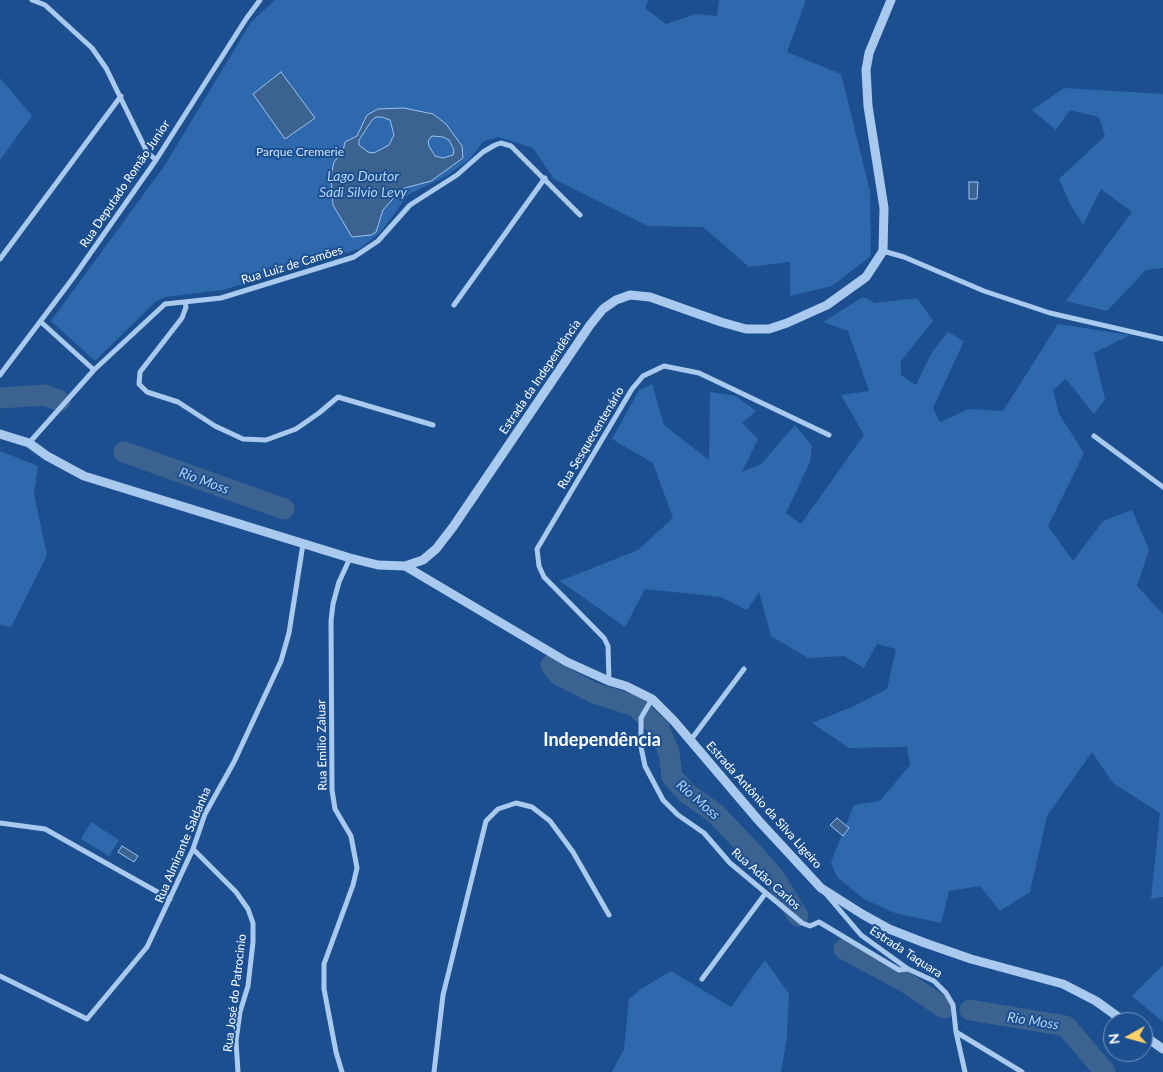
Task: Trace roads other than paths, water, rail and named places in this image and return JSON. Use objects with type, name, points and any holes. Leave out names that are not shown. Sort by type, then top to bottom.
[{"type":"street","points":[[32,0],[45,5],[92,48],[106,68],[121,96],[147,152],[156,160]]},
{"type":"street","name":"Rua Deputado Romão Junior","points":[[0,375],[41,322],[156,160],[260,0]]},
{"type":"street","points":[[891,0],[869,54],[866,70],[868,106],[884,208],[883,251],[904,257],[984,291],[1042,310],[1163,340]]},
{"type":"street","points":[[0,259],[121,96]]},
{"type":"street","name":"Rua Luiz de Camões","points":[[29,443],[94,370],[165,304],[221,298],[354,257],[378,241],[410,205],[457,175],[495,144],[501,143],[511,146],[580,215]]},
{"type":"street","points":[[454,305],[545,178]]},
{"type":"street","name":"Estrada da Independência","points":[[0,434],[29,443],[47,456],[84,476],[350,558],[378,564],[405,566],[423,560],[453,527],[590,326],[604,309],[616,300],[630,295],[650,297],[746,329],[769,329],[808,314],[853,288],[866,278],[883,251]]},
{"type":"street","points":[[185,302],[186,307],[182,318],[140,372],[139,384],[147,392],[178,402],[215,426],[243,439],[266,440],[296,429],[338,397],[433,425]]},
{"type":"street","points":[[41,322],[94,370]]},
{"type":"street","name":"Rua Sesquecentenário","points":[[609,681],[608,646],[604,638],[544,577],[539,566],[537,549],[632,389],[643,376],[664,366],[699,373],[829,435]]},
{"type":"street","points":[[1094,436],[1163,487]]},
{"type":"street","name":"Rua Almirante Saldanha","points":[[0,976],[87,1019],[147,947],[193,849],[205,814],[238,754],[281,661],[289,633],[304,544]]},
{"type":"street","name":"Rua Emilio Zaluar","points":[[342,1072],[325,996],[324,964],[357,868],[350,836],[335,809],[332,790],[331,621],[339,582],[350,558]]},
{"type":"street","name":"Estrada Antônio da Silva Ligeiro","points":[[405,566],[566,662],[609,681],[626,686],[652,699],[759,821],[821,888],[889,929],[971,958],[1063,984],[1096,1001],[1112,1012]]},
{"type":"street","points":[[690,741],[744,669]]},
{"type":"street","name":"Rua Adão Carlos","points":[[652,699],[641,718],[641,747],[644,766],[663,800],[678,815],[704,833],[730,863],[765,894],[802,923],[810,926],[818,922],[899,970],[908,969]]},
{"type":"street","points":[[434,1072],[443,995],[486,822],[498,809],[516,803],[532,807],[550,821],[573,852],[609,915]]},
{"type":"street","points":[[0,823],[45,829],[170,899]]},
{"type":"street","name":"Rua José do Patrocinio","points":[[193,849],[236,892],[248,909],[253,923],[254,942],[248,986],[240,1012],[236,1041],[238,1072]]},
{"type":"street","name":"Estrada Taquara","points":[[821,888],[848,922],[861,934],[908,969],[934,981],[946,993],[953,1005],[956,1032],[965,1072]]},
{"type":"street","points":[[702,979],[765,894]]},
{"type":"street","points":[[956,1032],[1022,1072]]},
{"type":"water","points":[[281,72],[315,118],[285,139],[253,94]]},
{"type":"water","name":"Lago Doutor Sadi Silvio Levy","points":[[404,108],[433,114],[446,124],[462,146],[463,158],[431,181],[405,188],[399,192],[383,210],[376,232],[371,235],[352,237],[333,205],[331,176],[334,162],[343,151],[345,142],[357,136],[367,115],[378,109]],"holes":[[[376,117],[390,120],[394,135],[389,145],[374,153],[368,152],[359,145],[359,140]],[[432,136],[443,137],[449,140],[454,150],[453,155],[443,158],[435,156],[428,141]]]},
{"type":"water","points":[[969,182],[978,182],[977,199],[969,199]]},
{"type":"water","points":[[837,818],[849,828],[843,836],[830,825]]},
{"type":"water","points":[[122,846],[138,856],[134,862],[118,852]]},
{"type":"waterway","name":"Rio Moss","points":[[0,398],[45,395],[60,401]]},
{"type":"waterway","name":"Rio Moss","points":[[124,452],[284,509]]},
{"type":"waterway","name":"Rio Moss","points":[[551,665],[559,675],[594,693],[635,706],[659,728],[669,753],[672,777],[688,794],[715,813],[753,853],[774,877],[798,916]]},
{"type":"waterway","name":"Rio Moss","points":[[844,949],[907,983],[944,1008]]},
{"type":"waterway","name":"Rio Moss","points":[[970,1010],[1066,1026],[1105,1072]]},
{"type":"district","name":"Independência","points":[[602,740]]},
{"type":"park label","name":"Parque Cremerie","points":[[300,152]]}]
